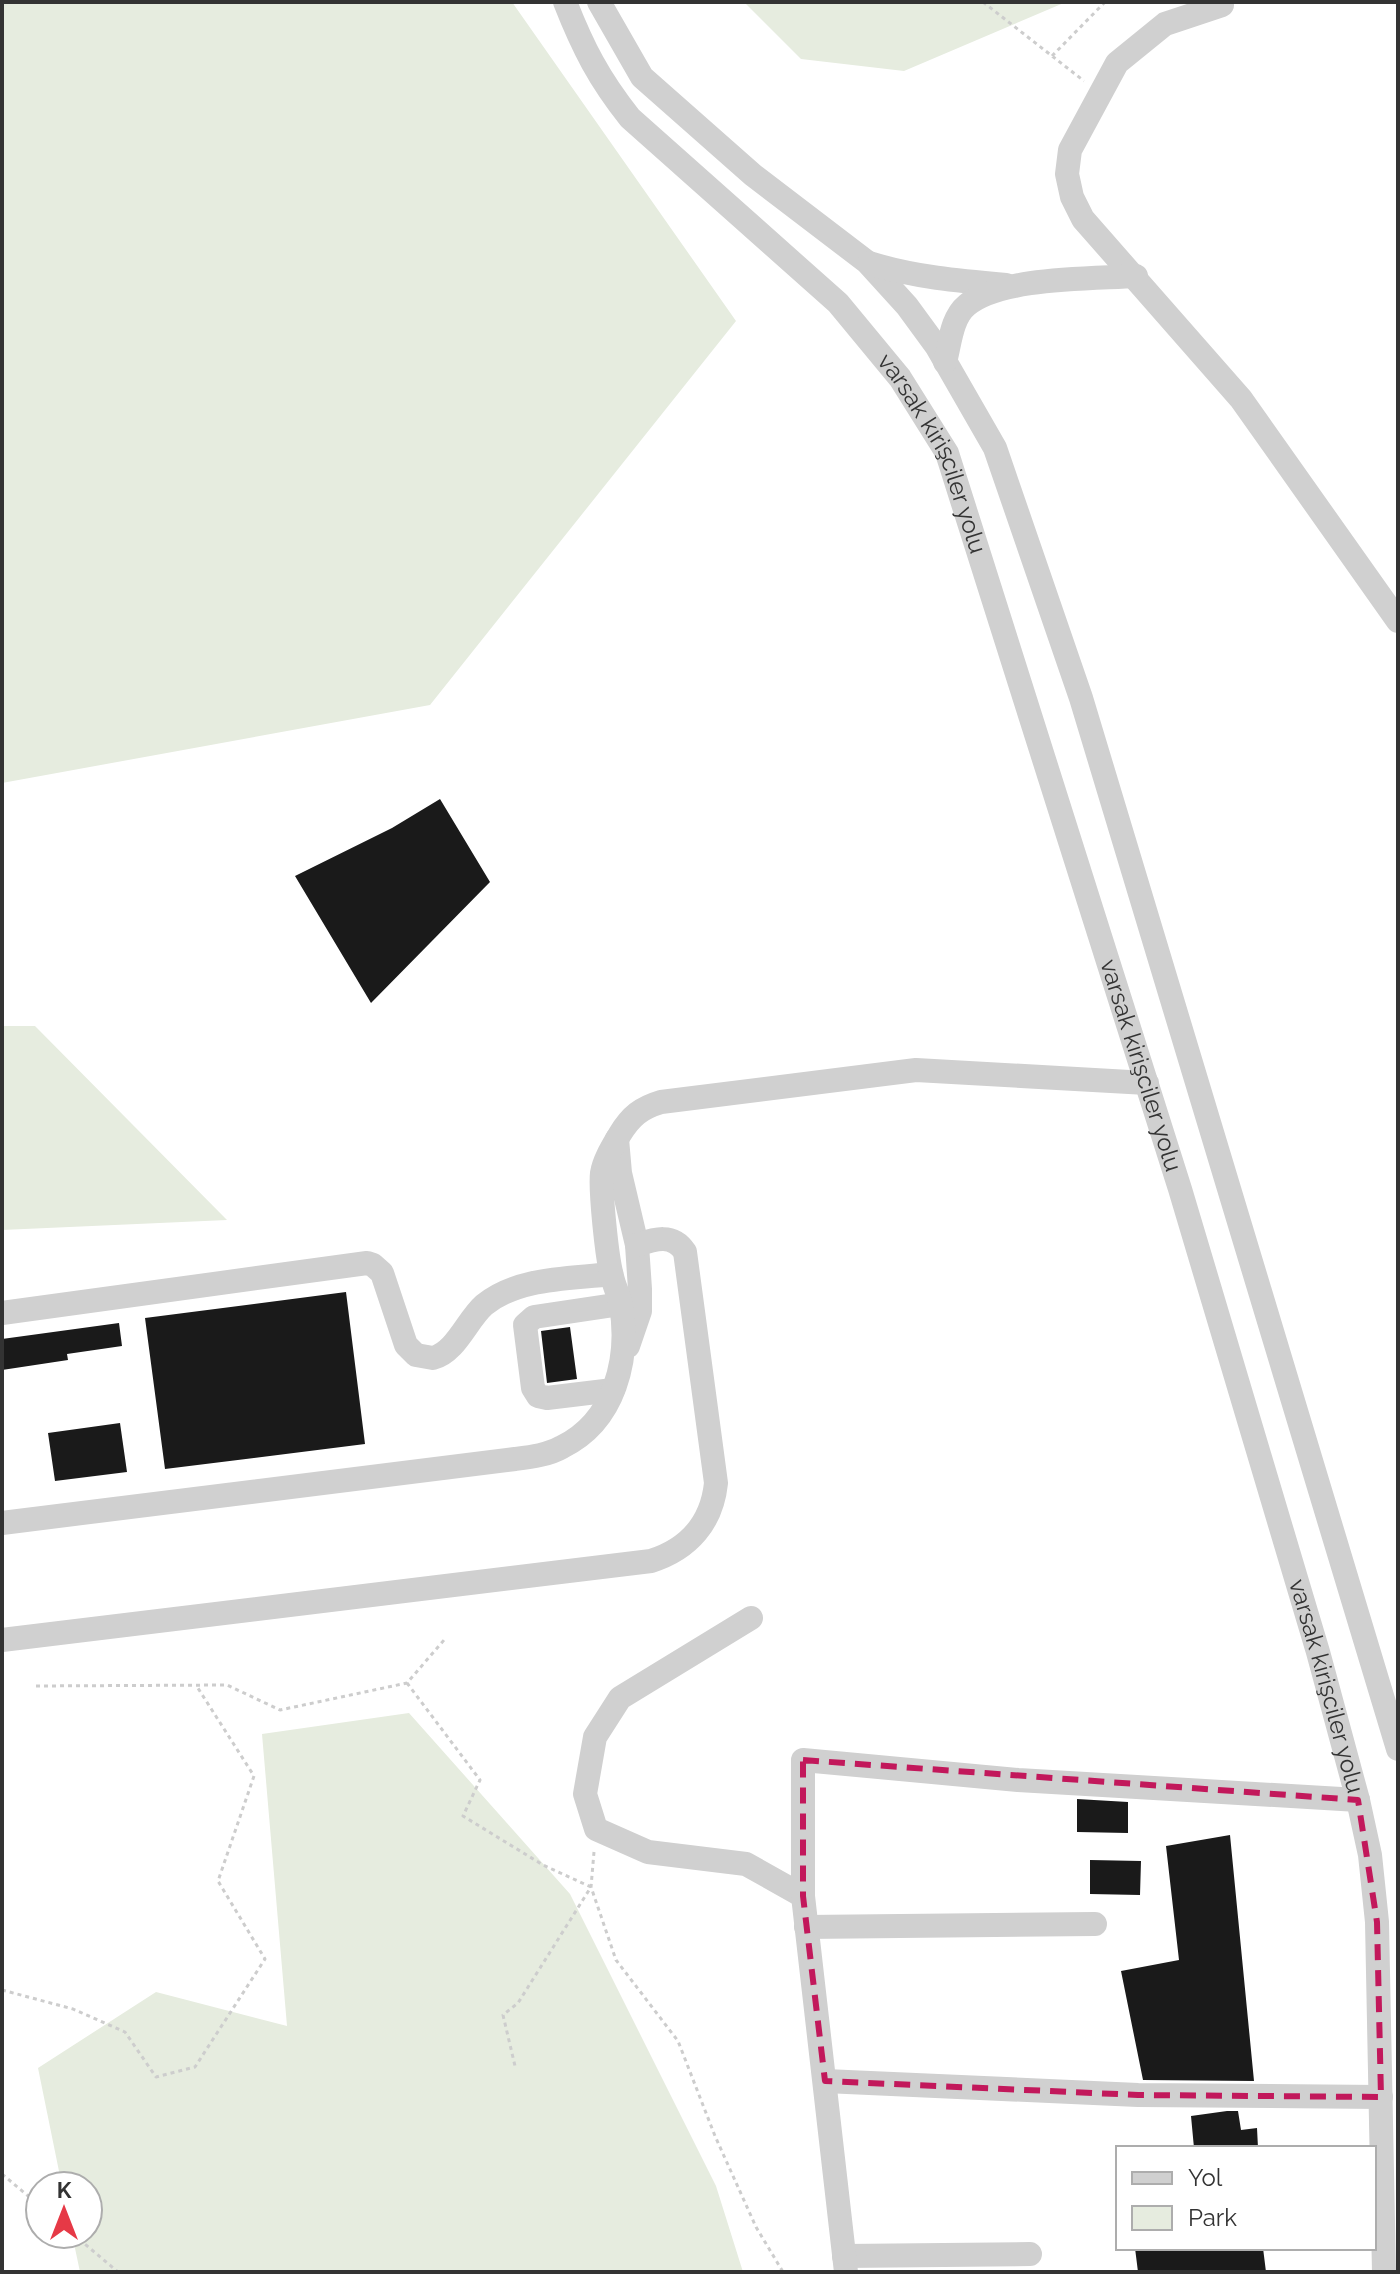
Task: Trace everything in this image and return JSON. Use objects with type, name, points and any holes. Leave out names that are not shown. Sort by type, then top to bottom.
[{"type":"street","name":"varsak kirişciler yolu","points":[[565,2],[602,82],[630,118],[838,303],[900,378],[947,453],[1147,1083],[1313,1637],[1358,1800],[1370,1855],[1377,1922],[1384,2272]]},
{"type":"street","name":"varsak kirişciler yolu","points":[[599,2],[642,77],[753,175],[867,262],[907,306],[945,362],[995,448],[1081,698],[1398,1749]]},
{"type":"street","points":[[1222,5],[1165,24],[1117,63],[1070,150],[1067,174],[1072,197],[1083,219],[1241,399],[1398,621]]},
{"type":"street","points":[[867,262],[898,272],[938,279],[1017,285],[1136,276]]},
{"type":"street","points":[[945,362],[954,324],[965,306],[989,292],[1017,285]]},
{"type":"street","points":[[623,1360],[621,1304],[611,1274],[601,1181],[605,1163],[617,1139],[633,1115],[645,1107],[661,1102],[916,1070],[1147,1083]]},
{"type":"street","points":[[2,1523],[541,1455],[560,1449],[591,1427],[613,1390],[640,1311],[637,1245],[620,1173],[617,1139]]},
{"type":"street","points":[[2,1640],[651,1561],[681,1548],[707,1518],[716,1483],[685,1252],[679,1244],[668,1239],[637,1245]]},
{"type":"street","points":[[2,1313],[367,1263],[382,1273],[406,1345],[416,1355],[433,1358],[442,1355],[483,1306],[508,1291],[535,1284],[611,1274]]},
{"type":"street","points":[[613,1390],[547,1398],[538,1396],[533,1388],[525,1325],[534,1317],[621,1304]]},
{"type":"street","points":[[751,1618],[620,1698],[595,1737],[585,1794],[596,1829],[648,1852],[746,1864],[803,1896]]},
{"type":"street","points":[[1030,2254],[845,2264],[803,1896],[803,1760],[1018,1780],[1358,1800]]},
{"type":"street","points":[[806,1927],[1095,1924]]},
{"type":"street","points":[[825,2081],[1138,2095],[1381,2097]]},
{"type":"path","points":[[983,2],[1100,93]]},
{"type":"path","points":[[1052,56],[1105,2]]},
{"type":"path","points":[[36,1686],[227,1685],[280,1710],[407,1683],[444,1640]]},
{"type":"path","points":[[407,1683],[480,1780],[463,1816],[543,1865],[591,1887]]},
{"type":"path","points":[[2,1990],[73,2009],[125,2032],[156,2077],[195,2067],[265,1959],[218,1881],[254,1776],[196,1685]]},
{"type":"path","points":[[596,1829],[591,1887],[616,1960],[678,2041],[715,2136],[756,2227],[783,2272]]},
{"type":"path","points":[[515,2066],[503,2015],[518,2003],[591,1887]]},
{"type":"path","points":[[2,2174],[24,2193]]},
{"type":"path","points":[[92,2250],[118,2272]]},
{"type":"highlighted area","points":[[803,1760],[1358,1800],[1377,1922],[1381,2097],[1138,2095],[825,2081],[803,1896]]},
{"type":"green space","points":[[2,2],[512,2],[736,321],[430,705],[2,783]]},
{"type":"green space","points":[[744,2],[1066,2],[904,71],[801,59]]},
{"type":"green space","points":[[2,1026],[35,1026],[227,1220],[2,1230]]},
{"type":"green space","points":[[409,1713],[570,1894],[716,2186],[743,2272],[80,2272],[75,2250],[104,2250],[104,2170],[59,2170],[38,2068],[156,1992],[287,2026],[262,1734]]},
{"type":"building","points":[[440,799],[490,882],[371,1003],[295,876],[392,828]]},
{"type":"building","points":[[346,1292],[365,1444],[165,1469],[145,1318]]},
{"type":"building","points":[[119,1323],[122,1346],[67,1354],[68,1360],[2,1370],[2,1339]]},
{"type":"building","points":[[570,1327],[577,1379],[547,1383],[541,1331]]},
{"type":"building","points":[[120,1423],[127,1472],[55,1481],[48,1433]]},
{"type":"building","points":[[1077,1799],[1128,1802],[1128,1833],[1077,1832]]},
{"type":"building","points":[[1230,1835],[1254,2081],[1143,2080],[1121,1971],[1179,1960],[1166,1846]]},
{"type":"building","points":[[1090,1860],[1141,1861],[1140,1895],[1090,1894]]},
{"type":"building","points":[[1238,2111],[1241,2130],[1257,2128],[1258,2146],[1194,2146],[1191,2116]]},
{"type":"building","points":[[1135,2250],[1263,2250],[1266,2272],[1138,2272]]}]
